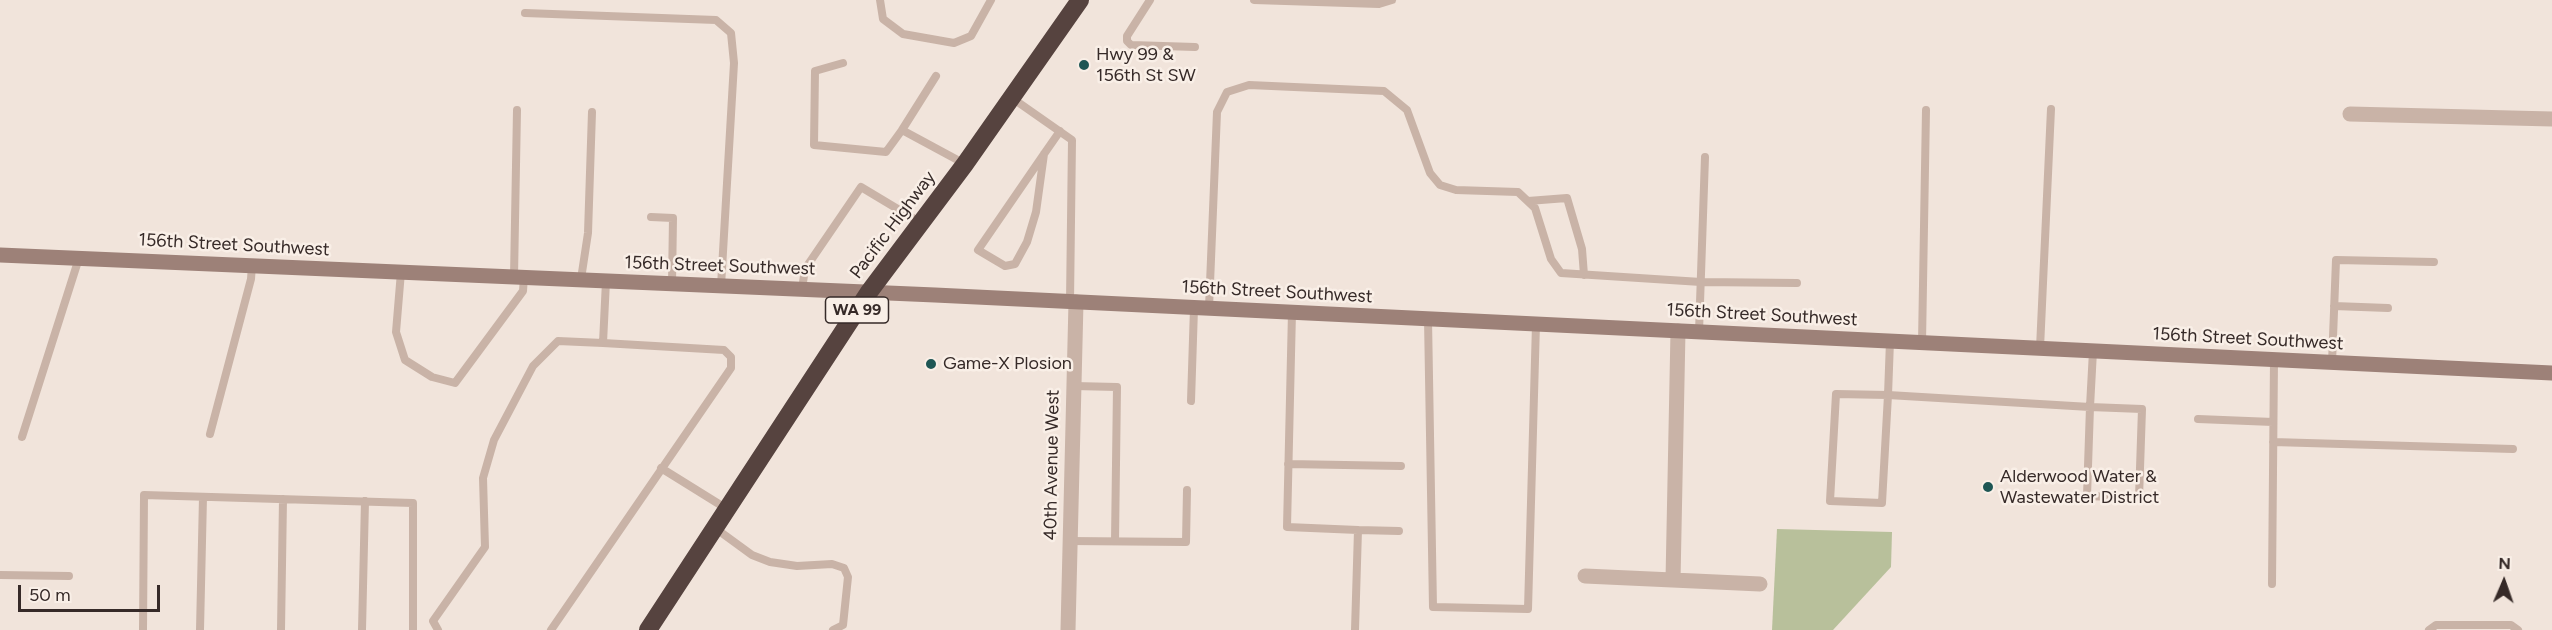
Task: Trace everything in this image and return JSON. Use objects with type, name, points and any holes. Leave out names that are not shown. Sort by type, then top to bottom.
[{"type":"highway","name":"Pacific Highway","points":[[648,630],[869,292],[965,164],[1080,0]]},
{"type":"street","points":[[2350,114],[2552,119]]},
{"type":"street","name":"156th Street Southwest","points":[[0,255],[869,292],[2552,373]]},
{"type":"street","name":"40th Avenue West","points":[[1068,630],[1074,386],[1073,302]]},
{"type":"street","points":[[1673,580],[1678,331]]},
{"type":"street","points":[[1586,576],[1761,584]]},
{"type":"lane","points":[[880,0],[883,19],[903,34],[954,43],[971,36],[991,0]]},
{"type":"lane","points":[[1150,0],[1127,36],[1127,41],[1131,45],[1195,47]]},
{"type":"lane","points":[[1254,0],[1379,4],[1392,0]]},
{"type":"lane","points":[[525,13],[716,20],[731,33],[734,63],[721,286]]},
{"type":"lane","points":[[843,63],[815,71],[814,145],[886,152],[936,76]]},
{"type":"lane","points":[[1191,401],[1202,308],[1217,112],[1227,92],[1249,85],[1384,91],[1407,110],[1430,172],[1440,185],[1456,190],[1518,192],[1535,208],[1551,259],[1561,273],[1701,282],[1797,283]]},
{"type":"lane","points":[[1012,98],[1072,140],[1073,302]]},
{"type":"lane","points":[[2040,348],[2051,109]]},
{"type":"lane","points":[[400,272],[396,332],[405,360],[432,377],[455,383],[523,291],[519,277],[517,110]]},
{"type":"lane","points":[[1922,343],[1926,110]]},
{"type":"lane","points":[[581,279],[588,233],[592,112]]},
{"type":"lane","points":[[902,130],[965,164]]},
{"type":"lane","points":[[1044,154],[1036,212],[1027,242],[1015,264],[1005,266],[978,250],[1044,154],[1060,131]]},
{"type":"lane","points":[[1699,332],[1706,157]]},
{"type":"lane","points":[[802,289],[805,269],[861,187],[921,223]]},
{"type":"lane","points":[[1528,201],[1568,198],[1582,249],[1584,275]]},
{"type":"lane","points":[[651,217],[673,218],[672,283]]},
{"type":"lane","points":[[22,437],[79,258]]},
{"type":"lane","points":[[2332,363],[2336,260],[2434,262]]},
{"type":"lane","points":[[210,434],[251,279],[252,265]]},
{"type":"lane","points":[[603,343],[606,281]]},
{"type":"lane","points":[[2334,306],[2388,308]]},
{"type":"lane","points":[[1292,312],[1287,527],[1399,531]]},
{"type":"lane","points":[[1428,319],[1433,607],[1528,609],[1536,324]]},
{"type":"lane","points":[[438,630],[433,621],[485,547],[483,478],[494,440],[533,366],[558,341],[724,350],[731,357],[731,368],[551,630]]},
{"type":"lane","points":[[1890,341],[1888,395],[1882,503],[1830,501],[1836,393],[1888,395],[2090,407],[2142,409],[2139,498],[2087,496],[2090,407],[2093,351]]},
{"type":"lane","points":[[2272,584],[2274,360]]},
{"type":"lane","points":[[1074,386],[1117,387],[1115,541]]},
{"type":"lane","points":[[2198,418],[2273,422]]},
{"type":"lane","points":[[2273,442],[2513,449]]},
{"type":"lane","points":[[1288,464],[1401,466]]},
{"type":"lane","points":[[661,468],[727,509]]},
{"type":"lane","points":[[1070,540],[1186,542],[1187,490]]},
{"type":"lane","points":[[143,630],[144,495],[413,503],[413,630],[422,630]]},
{"type":"lane","points":[[200,630],[203,497]]},
{"type":"lane","points":[[281,630],[283,499]]},
{"type":"lane","points":[[362,630],[365,501]]},
{"type":"lane","points":[[714,527],[752,555],[770,562],[797,566],[832,564],[844,568],[848,577],[843,625],[833,630]]},
{"type":"lane","points":[[1355,630],[1358,530]]},
{"type":"lane","points":[[0,575],[69,576]]},
{"type":"lane","points":[[2429,630],[2436,625],[2511,625],[2517,630]]},
{"type":"green space","points":[[1777,529],[1892,532],[1891,567],[1833,630],[1772,630]]},
{"type":"place","name":"Hwy 99 & 156th St SW","points":[[1084,65]]},
{"type":"place","name":"Game-X Plosion","points":[[931,364]]},
{"type":"place","name":"Alderwood Water & Wastewater District","points":[[1988,487]]}]
